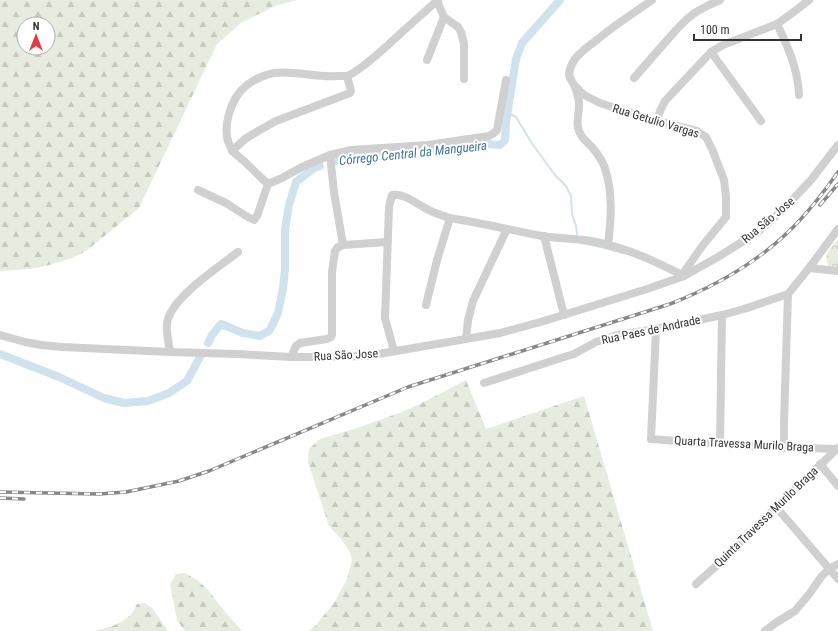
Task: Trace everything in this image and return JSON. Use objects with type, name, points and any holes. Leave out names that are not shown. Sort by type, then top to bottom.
[{"type":"street","points":[[268,184],[232,151],[227,135],[228,117],[233,104],[238,95],[246,86],[259,77],[282,72],[325,76],[347,76],[372,59],[437,0],[444,17],[458,27],[461,32],[464,44],[464,79]]},
{"type":"street","points":[[608,245],[611,221],[609,187],[604,164],[578,129],[578,96],[569,73],[570,68],[576,59],[588,46],[652,0]]},
{"type":"street","points":[[634,78],[687,19],[696,12],[720,0]]},
{"type":"street","points":[[657,121],[660,111],[666,101],[711,52],[723,45],[777,24],[809,0]]},
{"type":"street","points":[[427,60],[444,17]]},
{"type":"street","points":[[777,24],[797,74],[799,95]]},
{"type":"street","points":[[711,52],[761,121]]},
{"type":"street","points":[[232,151],[245,139],[276,121],[350,93],[351,91],[347,76]]},
{"type":"street","points":[[198,190],[226,203],[254,220],[257,216],[268,184],[330,155],[351,150],[428,145],[489,136],[497,130],[506,80]]},
{"type":"street","name":"Rua Getulio Vargas","points":[[573,84],[584,95],[600,103],[657,121],[697,131],[709,141],[724,180],[726,217],[704,245],[683,276]]},
{"type":"street","name":"Rua São Jose","points":[[0,335],[41,345],[291,357],[341,357],[367,356],[466,339],[523,327],[647,289],[683,276],[718,257],[737,246],[763,227],[811,180],[838,145]]},
{"type":"street","points":[[330,155],[334,192],[343,245]]},
{"type":"street","points":[[394,351],[385,318],[390,199],[392,195],[396,194],[403,196],[437,214],[450,218],[544,236],[595,242],[626,250],[649,259],[683,276]]},
{"type":"street","points":[[426,305],[437,260],[450,218]]},
{"type":"street","points":[[466,339],[468,320],[473,301],[507,229]]},
{"type":"street","points":[[784,448],[788,294],[838,229]]},
{"type":"street","points":[[544,236],[564,315]]},
{"type":"street","points":[[291,357],[296,346],[300,343],[327,339],[332,335],[333,257],[338,247],[343,245],[388,242]]},
{"type":"street","points":[[170,352],[167,323],[169,315],[176,304],[194,286],[238,252]]},
{"type":"street","points":[[809,268],[838,271]]},
{"type":"street","name":"Rua Paes de Andrade","points":[[484,383],[564,357],[616,335],[722,316],[788,294]]},
{"type":"street","points":[[720,444],[722,316]]},
{"type":"street","name":"Quarta Travessa Murilo Braga","points":[[656,329],[651,439],[784,448],[837,448]]},
{"type":"street","name":"Quinta Travessa Murilo Braga","points":[[696,584],[733,551],[745,537],[837,448]]},
{"type":"street","points":[[820,464],[838,486]]},
{"type":"street","points":[[776,507],[838,579]]},
{"type":"street","points":[[765,631],[795,610],[810,593],[821,577],[829,569],[838,564]]},
{"type":"green space","points":[[0,0],[297,0],[275,6],[241,23],[217,44],[139,208],[86,251],[72,258],[30,269],[0,271]]},
{"type":"green space","points":[[838,239],[838,269],[830,269],[827,256],[829,250]]},
{"type":"green space","points":[[466,380],[486,429],[584,396],[653,631],[308,631],[316,625],[334,603],[347,579],[352,560],[349,550],[329,526],[308,462],[309,449],[320,439],[399,413],[420,404]]},
{"type":"green space","points":[[185,573],[197,580],[207,589],[242,631],[185,631],[177,620],[170,584],[176,574]]},
{"type":"green space","points":[[145,603],[153,609],[168,631],[95,631],[121,622],[131,614],[137,604]]},
{"type":"waterway","name":"Córrego Central da Mangueira","points":[[332,162],[363,157],[460,150],[474,143],[500,145],[505,140],[506,122],[516,59],[522,43],[560,0]]},
{"type":"waterway","points":[[508,113],[516,117],[533,145],[555,175],[566,186],[571,196],[572,214],[577,234]]},
{"type":"waterway","name":"Córrego Central da Mangueira","points":[[208,343],[212,335],[221,324],[243,333],[260,336],[270,330],[278,313],[283,288],[285,269],[285,230],[289,205],[296,182],[314,168],[320,166]]},
{"type":"waterway","points":[[581,243],[623,253]]},
{"type":"waterway","name":"Córrego Central da Mangueira","points":[[0,354],[59,377],[104,398],[124,403],[148,401],[169,393],[187,381],[201,355]]},
{"type":"railway","points":[[0,492],[99,494],[126,492],[179,481],[209,471],[408,387],[670,304],[706,288],[740,270],[756,259],[786,234],[805,214],[820,197],[838,172]]},
{"type":"railway","points":[[820,205],[838,184]]},
{"type":"railway","points":[[0,498],[24,499]]}]
